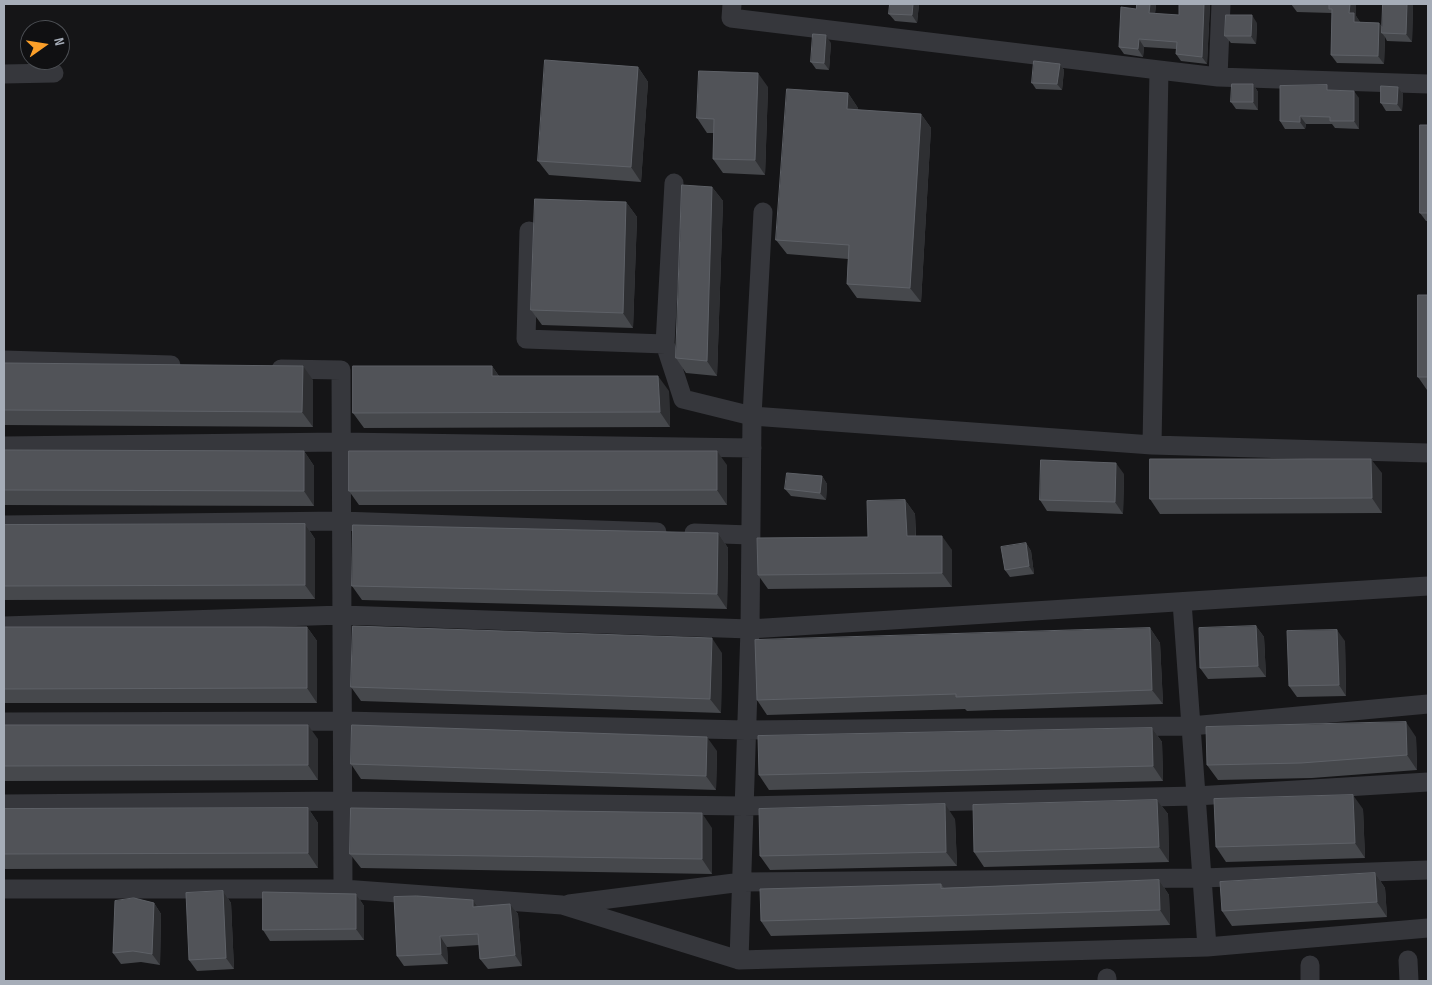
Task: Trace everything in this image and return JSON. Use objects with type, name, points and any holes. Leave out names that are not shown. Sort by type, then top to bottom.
[{"type":"street","points":[[732,4],[731,18],[1218,77],[1428,84]]},
{"type":"street","points":[[1218,77],[1221,4]]},
{"type":"street","points":[[1152,445],[1159,70]]},
{"type":"street","points":[[4,74],[54,73]]},
{"type":"street","points":[[674,183],[665,344],[683,399],[752,416],[1152,445],[1428,453]]},
{"type":"street","points":[[739,960],[750,629],[752,416],[764,212]]},
{"type":"street","points":[[529,231],[526,339],[665,344]]},
{"type":"street","points":[[4,360],[192,366]]},
{"type":"street","points":[[262,368],[341,370],[343,890]]},
{"type":"street","points":[[4,446],[340,442],[752,448]]},
{"type":"street","points":[[4,525],[341,521],[750,535]]},
{"type":"street","points":[[4,626],[342,615],[750,629],[1428,586]]},
{"type":"street","points":[[1182,602],[1207,947]]},
{"type":"street","points":[[4,722],[343,721],[746,730],[1191,726],[1428,704]]},
{"type":"street","points":[[4,804],[344,800],[744,806],[1196,796],[1428,782]]},
{"type":"street","points":[[4,889],[343,890],[562,905],[742,882],[1202,878],[1428,870]]},
{"type":"street","points":[[562,905],[739,960],[1207,947],[1428,928]]},
{"type":"street","points":[[1408,960],[1409,981]]},
{"type":"building","points":[[890,4],[913,4],[912,15],[889,14]]},
{"type":"building","points":[[1137,4],[1150,4],[1149,13],[1179,15],[1179,4],[1204,4],[1202,57],[1176,54],[1177,42],[1139,39],[1138,49],[1119,47],[1121,7],[1136,9]]},
{"type":"building","points":[[1305,4],[1350,4],[1349,13],[1354,13],[1354,22],[1379,23],[1378,56],[1331,55],[1332,9],[1329,9],[1329,5]]},
{"type":"building","points":[[1383,4],[1407,4],[1406,34],[1382,33]]},
{"type":"building","points":[[1226,15],[1252,15],[1251,36],[1225,36]]},
{"type":"building","points":[[813,34],[826,35],[824,63],[811,62]]},
{"type":"building","points":[[545,60],[638,67],[631,167],[538,161]]},
{"type":"building","points":[[1034,61],[1060,64],[1057,84],[1032,83]]},
{"type":"building","points":[[699,71],[758,73],[755,160],[713,159],[714,119],[697,118]]},
{"type":"building","points":[[1232,84],[1253,84],[1253,102],[1231,102]]},
{"type":"building","points":[[1327,85],[1327,90],[1354,91],[1354,121],[1330,121],[1330,117],[1300,116],[1300,122],[1280,121],[1280,86]]},
{"type":"building","points":[[1381,86],[1398,87],[1397,104],[1381,103]]},
{"type":"building","points":[[787,89],[848,93],[847,109],[921,114],[910,288],[847,284],[849,245],[776,240]]},
{"type":"building","points":[[1420,125],[1428,125],[1428,213],[1420,213]]},
{"type":"building","points":[[682,185],[712,187],[707,361],[676,358]]},
{"type":"building","points":[[535,199],[626,202],[623,313],[531,310]]},
{"type":"building","points":[[1418,295],[1428,295],[1428,377],[1418,377]]},
{"type":"building","points":[[4,363],[303,366],[302,412],[4,410]]},
{"type":"building","points":[[353,366],[492,366],[492,376],[658,376],[660,412],[353,413]]},
{"type":"building","points":[[4,450],[304,451],[304,491],[4,490]]},
{"type":"building","points":[[349,451],[717,451],[717,490],[349,491]]},
{"type":"building","points":[[1150,459],[1371,459],[1372,498],[1150,499]]},
{"type":"building","points":[[1041,460],[1116,463],[1115,502],[1040,500]]},
{"type":"building","points":[[787,473],[822,476],[820,493],[785,489]]},
{"type":"building","points":[[905,500],[907,536],[942,536],[942,573],[758,575],[757,538],[868,537],[867,501]]},
{"type":"building","points":[[305,524],[305,585],[4,586],[4,525]]},
{"type":"building","points":[[353,525],[718,533],[717,594],[352,586]]},
{"type":"building","points":[[1026,543],[1029,566],[1005,570],[1001,547]]},
{"type":"building","points":[[353,626],[712,638],[710,699],[351,687]]},
{"type":"building","points":[[1256,626],[1258,666],[1200,668],[1199,628]]},
{"type":"building","points":[[4,627],[307,627],[307,688],[4,689]]},
{"type":"building","points":[[1150,628],[1152,690],[956,697],[956,694],[757,700],[755,640]]},
{"type":"building","points":[[1337,630],[1339,685],[1289,686],[1287,631]]},
{"type":"building","points":[[1406,722],[1407,755],[1301,763],[1207,765],[1206,727]]},
{"type":"building","points":[[4,725],[308,725],[308,765],[4,766]]},
{"type":"building","points":[[352,725],[707,737],[706,776],[351,764]]},
{"type":"building","points":[[1152,728],[1153,766],[759,775],[758,736]]},
{"type":"building","points":[[1353,795],[1355,843],[1216,847],[1214,799]]},
{"type":"building","points":[[1157,800],[1159,847],[974,852],[973,805]]},
{"type":"building","points":[[945,804],[946,852],[760,856],[759,809]]},
{"type":"building","points":[[308,808],[308,853],[4,854],[4,809]]},
{"type":"building","points":[[351,808],[702,813],[702,859],[350,854]]},
{"type":"building","points":[[1375,873],[1377,902],[1222,911],[1220,882]]},
{"type":"building","points":[[1159,880],[1160,910],[761,921],[760,889],[941,884],[941,888]]},
{"type":"building","points":[[223,891],[226,958],[189,960],[186,893]]},
{"type":"building","points":[[263,892],[356,894],[356,929],[263,930]]},
{"type":"building","points":[[417,896],[473,900],[473,907],[510,904],[515,955],[480,959],[478,934],[440,936],[441,954],[397,956],[394,897]]},
{"type":"building","points":[[134,898],[154,903],[152,954],[133,951],[113,953],[115,901]]}]
